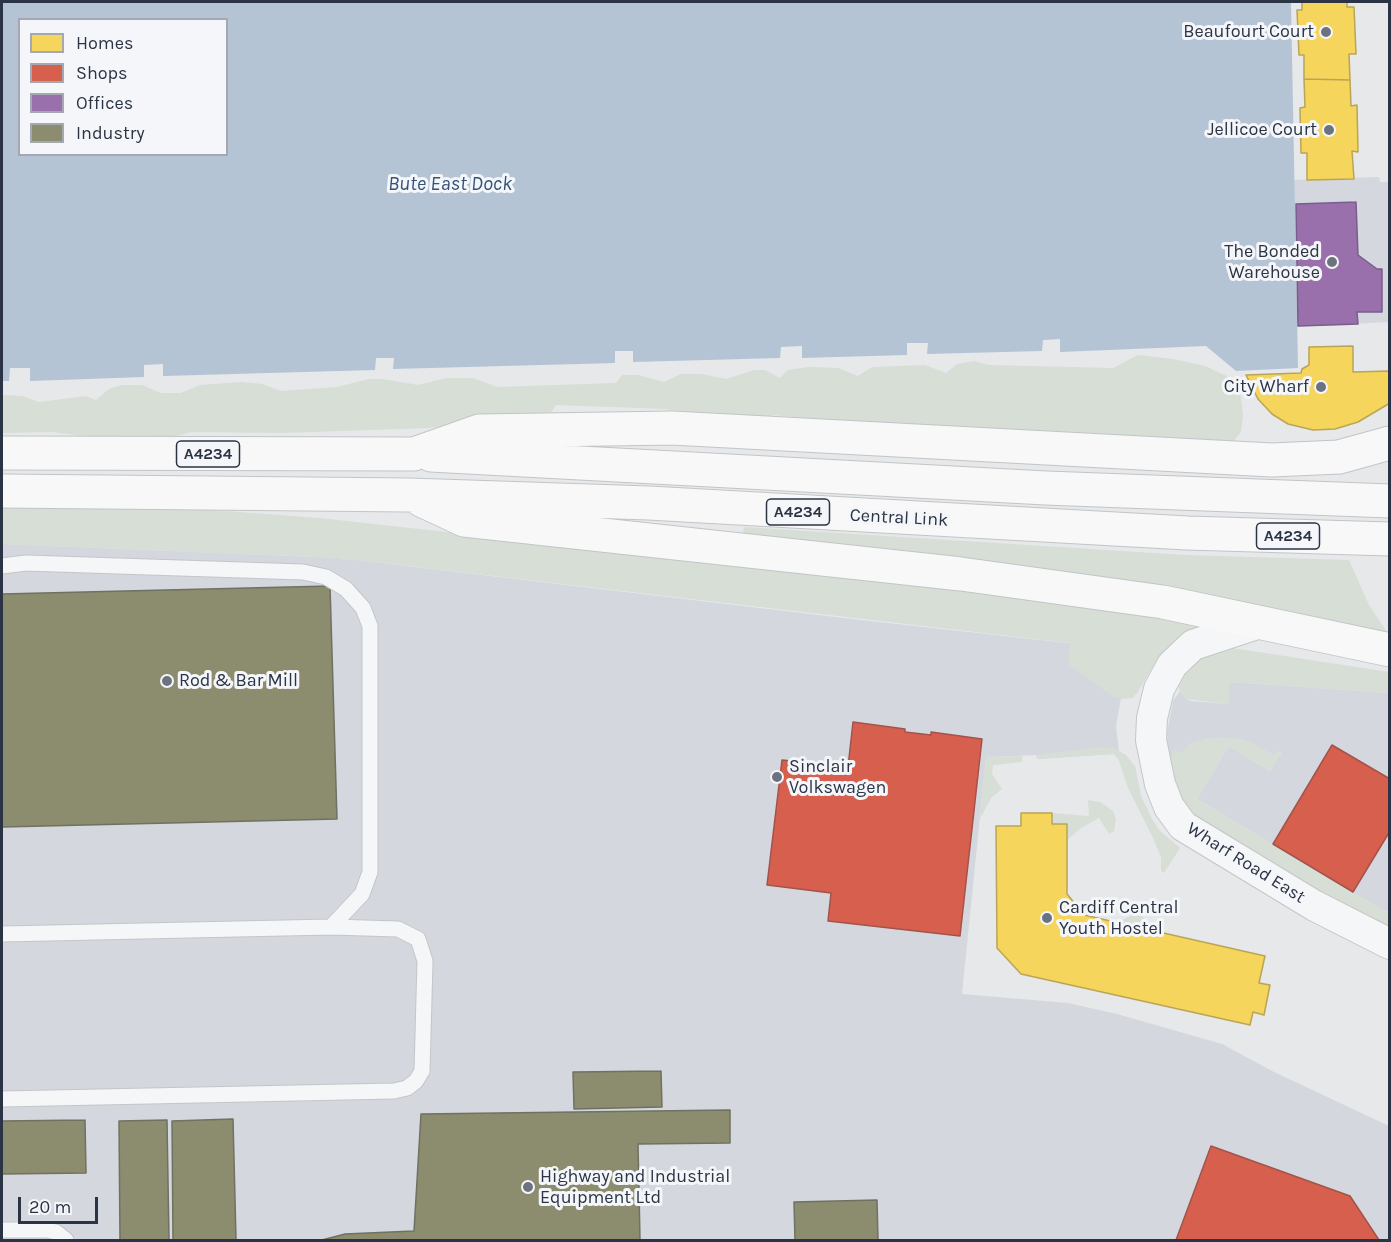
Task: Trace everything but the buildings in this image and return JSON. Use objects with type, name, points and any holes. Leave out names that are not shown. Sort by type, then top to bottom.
[{"type":"main road","points":[[414,454],[479,431],[672,428],[1272,460],[1340,457],[1389,443]]},
{"type":"main road","name":"A4234","points":[[2,453],[414,454],[1189,494],[1389,501]]},
{"type":"main road","name":"A4234","points":[[2,491],[409,495]]},
{"type":"main road","points":[[409,495],[464,520],[961,573],[1163,602],[1389,651]]},
{"type":"main road","name":"Central Link","points":[[409,495],[649,503],[1186,533],[1389,539]]},
{"type":"street","name":"Wharf Road East","points":[[1260,623],[1193,645],[1172,665],[1159,689],[1152,718],[1151,740],[1160,784],[1169,807],[1183,826],[1315,906],[1389,944]]},
{"type":"lane","points":[[2,566],[26,563],[303,572],[326,577],[346,589],[363,608],[370,626],[370,872],[362,894],[331,927]]},
{"type":"lane","points":[[2,934],[331,927],[398,929],[418,939],[425,961],[422,1071],[416,1081],[406,1088],[2,1099]]},
{"type":"lane","points":[[2,1230],[47,1230],[56,1232],[66,1240]]},
{"type":"shaded area","name":"The Bonded Warehouse","points":[[1379,177],[1380,182],[1389,182],[1389,322],[1294,327],[1291,180]]},
{"type":"shaded area","points":[[1138,355],[1205,366],[1233,379],[1241,397],[1243,415],[1241,432],[1230,445],[910,433],[884,422],[865,424],[773,415],[759,422],[665,409],[556,405],[550,414],[430,428],[281,433],[192,432],[144,444],[52,432],[2,433],[2,395],[23,396],[39,402],[86,396],[96,400],[109,389],[122,385],[142,385],[161,393],[181,393],[200,385],[241,382],[262,384],[281,391],[337,387],[369,379],[418,385],[446,378],[473,378],[497,387],[616,383],[622,375],[638,375],[664,382],[681,374],[702,374],[726,379],[754,370],[765,370],[780,378],[788,370],[808,367],[838,368],[858,376],[872,367],[925,365],[946,373],[957,364],[974,361],[989,365],[1113,368]]},
{"type":"shaded area","points":[[159,506],[319,518],[1086,602],[1205,625],[1163,655],[1132,698],[1121,699],[1113,697],[1068,664],[1070,643],[339,558],[2,544],[2,507]]},
{"type":"shaded area","points":[[744,527],[1185,555],[1349,560],[1369,605],[1389,635],[742,540]]},
{"type":"shaded area","points":[[2,544],[339,558],[1130,650],[1116,725],[1120,761],[1114,754],[1037,759],[1036,755],[986,757],[962,994],[1068,1003],[1117,1014],[1222,1044],[1272,1071],[1389,1126],[1389,1240],[640,1240],[638,1144],[730,1143],[730,1110],[421,1114],[414,1231],[345,1234],[322,1240],[2,1240]]},
{"type":"shaded area","points":[[1232,648],[1389,672],[1389,693],[1230,682],[1228,704],[1186,699],[1177,681],[1183,667],[1211,652]]},
{"type":"shaded area","points":[[1229,682],[1389,693],[1389,912],[1197,799],[1229,746],[1270,771],[1281,753],[1277,751],[1274,756],[1250,742],[1239,739],[1207,738],[1169,762],[1167,733],[1173,701],[1180,691],[1186,699],[1191,701],[1228,704]]},
{"type":"shaded area","points":[[1207,738],[1239,739],[1250,742],[1274,755],[1277,751],[1281,754],[1270,771],[1229,746],[1197,799],[1389,912],[1389,934],[1192,819],[1181,807],[1169,762],[1174,749],[1182,753],[1189,744]]},
{"type":"shaded area","points":[[1102,747],[1113,748],[1126,755],[1135,766],[1141,796],[1152,819],[1159,830],[1180,848],[1164,873],[1161,871],[1161,857],[1128,788],[1118,758],[1114,754],[1037,759],[1037,755]]},
{"type":"shaded area","points":[[1022,756],[1022,762],[993,765],[992,774],[1002,789],[991,798],[980,819],[986,757]]},
{"type":"shaded area","points":[[1088,800],[1100,802],[1113,811],[1116,819],[1114,831],[1109,834],[1099,818],[1081,828],[1067,840],[1067,824],[1052,824],[1052,813],[1089,816]]},
{"type":"shaded area","points":[[1140,912],[1150,930],[1110,921],[1124,919]]},
{"type":"water","name":"Bute East Dock","points":[[2,2],[1291,2],[1298,368],[1236,371],[1206,346],[1060,352],[1060,339],[1043,340],[1042,351],[927,354],[928,343],[907,343],[907,355],[802,358],[802,346],[781,347],[780,358],[633,362],[633,351],[615,351],[615,363],[393,369],[394,358],[376,358],[375,370],[163,376],[163,364],[144,365],[144,377],[30,381],[30,368],[10,368],[9,381],[2,381]]},
{"type":"place","name":"Beaufourt Court","points":[[1326,32]]},
{"type":"place","name":"Jellicoe Court","points":[[1329,130]]},
{"type":"place","name":"The Bonded Warehouse","points":[[1332,262]]},
{"type":"place","name":"City Wharf","points":[[1321,387]]},
{"type":"place","name":"Rod & Bar Mill","points":[[167,681]]},
{"type":"place","name":"Sinclair Volkswagen","points":[[777,777]]},
{"type":"place","name":"Cardiff Central Youth Hostel","points":[[1047,918]]},
{"type":"place","name":"Highway and Industrial Equipment Ltd","points":[[528,1187]]}]
